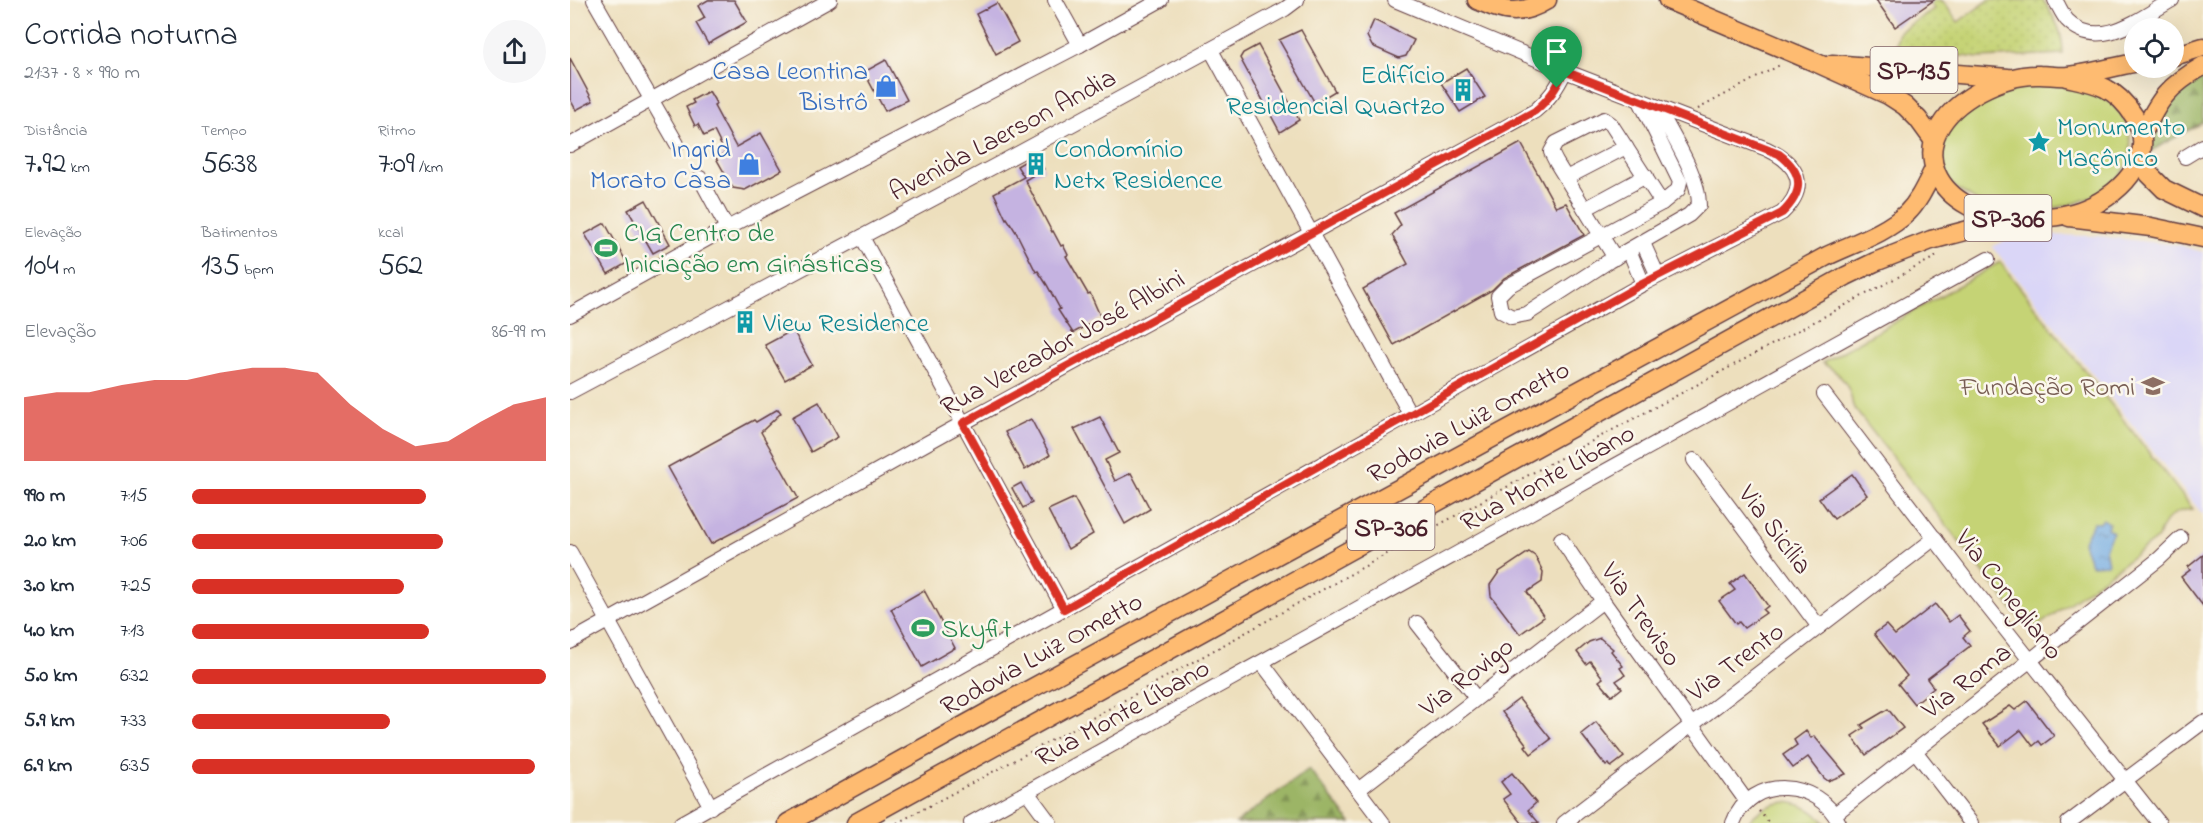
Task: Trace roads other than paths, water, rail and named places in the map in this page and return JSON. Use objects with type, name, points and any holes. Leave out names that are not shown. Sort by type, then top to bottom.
[{"type":"main road","points":[[1477,0],[1495,8],[1519,12],[1547,0]]},
{"type":"main road","name":"SP-135","points":[[1668,0],[1868,85],[1905,106],[1934,141]]},
{"type":"main road","points":[[2184,53],[2203,47]]},
{"type":"main road","name":"SP-135","points":[[1817,63],[2010,78]]},
{"type":"main road","points":[[2066,77],[2124,65]]},
{"type":"main road","name":"SP-306","points":[[1934,141],[1934,169],[1945,188],[1966,206],[1986,214],[2014,218],[2061,216],[2080,211],[2100,202],[2120,188],[2132,173],[2162,97],[2174,84],[2203,66]]},
{"type":"main road","points":[[1934,141],[1943,123],[1959,105],[1982,90],[2010,78],[2028,75],[2066,77],[2105,88],[2128,106],[2137,120],[2148,174],[2164,189],[2203,208]]},
{"type":"main road","name":"Rodovia Luiz Ometto","points":[[788,823],[1000,705],[1825,256],[1885,229],[1906,213],[1922,193],[1934,169]]},
{"type":"main road","points":[[2061,216],[2151,226],[2203,236]]},
{"type":"main road","name":"Rodovia Luiz Ometto","points":[[856,823],[1846,276],[1931,240],[2014,218]]},
{"type":"main road","points":[[2203,218],[2199,228],[2203,236]]},
{"type":"street","points":[[594,0],[677,144]]},
{"type":"street","points":[[570,144],[830,0]]},
{"type":"street","points":[[1055,0],[1080,45]]},
{"type":"street","name":"Avenida Laerson Andia","points":[[570,315],[727,228],[1080,45],[1161,0]]},
{"type":"street","name":"Avenida Laerson Andia","points":[[570,392],[1211,50],[1297,0]]},
{"type":"street","points":[[681,823],[1642,284],[1782,213],[1796,197],[1798,178],[1789,162],[1773,152],[1564,71],[1395,0]]},
{"type":"street","points":[[2055,0],[2067,20],[2085,33],[2106,34],[2116,31],[2172,0]]},
{"type":"street","points":[[1211,50],[1410,414]]},
{"type":"street","name":"Rua Vereador José Albini","points":[[570,642],[963,423],[1535,111],[1549,99],[1557,88],[1564,71]]},
{"type":"street","points":[[1640,101],[1680,182],[1678,190],[1662,203],[1508,286],[1498,296],[1501,311],[1512,317],[1527,314],[1615,258],[1689,215],[1699,205],[1699,192],[1694,179],[1658,108]]},
{"type":"street","points":[[1615,258],[1551,152],[1556,143],[1604,119],[1611,124],[1662,203]]},
{"type":"street","points":[[2185,157],[2203,146]]},
{"type":"street","points":[[1566,178],[1626,147]]},
{"type":"street","points":[[1585,209],[1646,176]]},
{"type":"street","points":[[700,178],[727,228]]},
{"type":"street","points":[[862,237],[1064,609]]},
{"type":"street","points":[[1643,243],[1658,276]]},
{"type":"street","points":[[1629,250],[1642,284]]},
{"type":"street","name":"Rua Monte Líbano","points":[[971,823],[1988,259]]},
{"type":"street","name":"Via Conegliano","points":[[1824,394],[2159,823]]},
{"type":"street","name":"Via Sicília","points":[[1694,460],[1819,627]]},
{"type":"street","name":"Via Trento","points":[[1564,823],[1935,538]]},
{"type":"street","name":"Via Roma","points":[[1837,818],[1915,751],[2159,559],[2181,538]]},
{"type":"street","name":"Via Treviso","points":[[1562,540],[1603,601],[1753,806]]},
{"type":"street","points":[[570,552],[711,807]]},
{"type":"street","name":"Via Rovigo","points":[[1358,790],[1603,601]]},
{"type":"street","points":[[1417,624],[1476,698]]},
{"type":"street","points":[[1262,663],[1383,823]]},
{"type":"street","points":[[2067,823],[2203,723]]},
{"type":"street","points":[[1915,751],[1971,823]]},
{"type":"street","points":[[1733,823],[1753,806],[1761,793],[1777,788],[1794,788],[1817,797],[1824,801],[1837,818]]},
{"type":"street","points":[[1027,792],[1050,823]]},
{"type":"water","points":[[2103,519],[2109,523],[2107,528],[2113,532],[2105,548],[2108,564],[2091,565],[2083,543],[2093,523],[2100,523]]},
{"type":"place","name":"Casa Leontina Bistrô","points":[[886,86]]},
{"type":"place","name":"Edifício Residencial Quartzo","points":[[1463,90]]},
{"type":"place","name":"Monumento Maçônico","points":[[2039,142]]},
{"type":"place","name":"Ingrid Morato Casa","points":[[749,164]]},
{"type":"place","name":"Condomínio Netx Residence","points":[[1036,164]]},
{"type":"place","name":"CIG Centro de Iniciação em Ginásticas","points":[[606,248]]},
{"type":"place","name":"View Residence","points":[[745,322]]},
{"type":"place","name":"Fundação Romi","points":[[2153,386]]},
{"type":"place","name":"Skyfit","points":[[923,628]]}]
